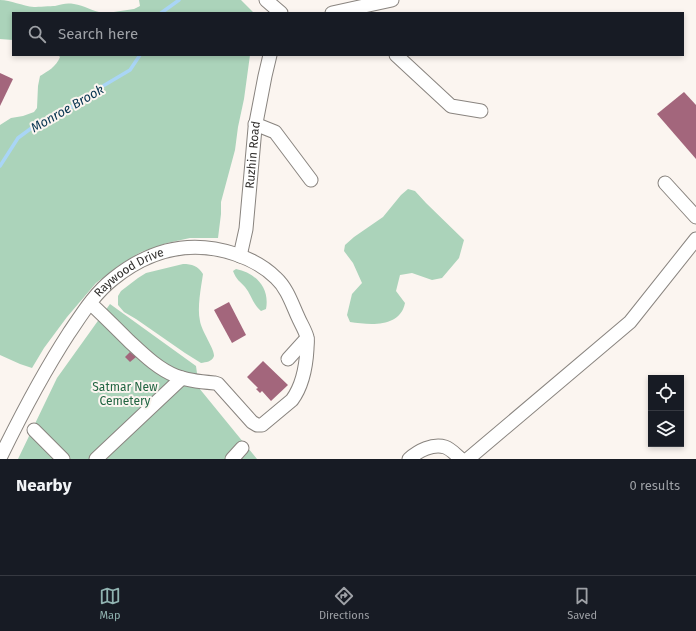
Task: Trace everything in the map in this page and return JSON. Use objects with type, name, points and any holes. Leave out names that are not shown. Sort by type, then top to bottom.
[{"type":"street","points":[[266,0],[280,12]]},
{"type":"street","points":[[342,12],[371,9],[392,0]]},
{"type":"street","name":"Ruzhin Road","points":[[240,256],[246,229],[255,124],[270,56]]},
{"type":"street","points":[[397,56],[451,106],[481,111]]},
{"type":"street","points":[[255,124],[275,132],[311,180]]},
{"type":"street","points":[[665,183],[696,216]]},
{"type":"street","points":[[468,459],[630,322],[696,239]]},
{"type":"street","name":"Raywood Drive","points":[[0,458],[36,387],[90,302],[112,280],[126,270],[159,253],[177,248],[195,247],[220,250],[240,256],[266,269],[277,278],[284,287],[307,338]]},
{"type":"street","points":[[90,302],[155,364],[166,372],[188,380],[218,384],[257,426],[262,425],[292,400],[295,395],[305,371],[307,338]]},
{"type":"street","points":[[288,358],[307,338]]},
{"type":"street","points":[[96,459],[182,378]]},
{"type":"street","points":[[34,430],[63,459]]},
{"type":"street","points":[[410,459],[416,453],[436,445],[446,447],[461,459]]},
{"type":"street","points":[[232,459],[242,448]]},
{"type":"green space","points":[[0,0],[34,7],[74,4],[100,12],[12,12],[12,40],[0,39]]},
{"type":"green space","points":[[139,0],[241,0],[253,12],[114,12],[134,9],[140,6]]},
{"type":"green space","points":[[59,56],[250,56],[235,150],[221,202],[218,238],[190,238],[167,243],[141,252],[121,264],[96,283],[67,317],[44,348],[32,368],[0,355],[0,125],[11,118],[34,112],[37,108],[40,76],[52,68],[60,57]]},
{"type":"green space","points":[[408,189],[415,191],[464,240],[459,258],[442,278],[432,280],[412,273],[400,275],[396,291],[405,303],[402,311],[391,321],[375,324],[350,322],[347,315],[352,294],[362,283],[353,263],[344,251],[345,245],[383,217],[401,195]]},
{"type":"green space","points":[[183,264],[194,266],[203,274],[199,316],[201,325],[214,353],[212,359],[207,362],[201,363],[185,353],[124,312],[118,305],[118,296],[121,291],[138,278],[146,273]]},
{"type":"green space","points":[[236,269],[250,274],[264,288],[267,301],[266,309],[261,311],[256,306],[247,290],[236,277],[233,271]]},
{"type":"green space","name":"Satmar New Cemetery","points":[[110,304],[196,366],[199,388],[257,459],[18,459],[57,378]]},
{"type":"building","points":[[0,73],[13,79],[0,106]]},
{"type":"building","points":[[684,92],[696,105],[696,159],[657,114]]},
{"type":"building","points":[[229,302],[246,335],[232,343],[214,310]]},
{"type":"building","points":[[130,352],[136,357],[130,362],[125,357]]},
{"type":"building","points":[[263,361],[288,385],[271,401],[262,391],[260,393],[256,389],[258,388],[247,377]]},
{"type":"waterway","name":"Monroe Brook","points":[[162,12],[179,0]]},
{"type":"waterway","name":"Monroe Brook","points":[[0,166],[18,138],[41,121],[70,108],[130,70],[139,56]]}]
